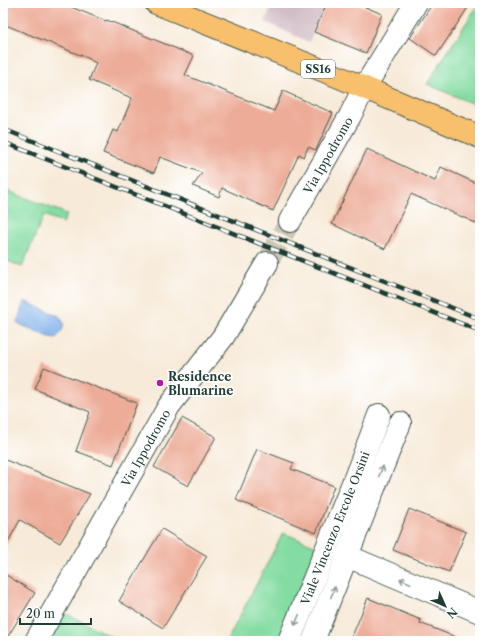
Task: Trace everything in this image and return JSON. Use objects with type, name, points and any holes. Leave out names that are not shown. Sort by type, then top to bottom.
[{"type":"main road","name":"SS16","points":[[156,3],[339,77],[480,137]]},
{"type":"street","name":"Via Ippodromo","points":[[290,221],[350,116],[364,88],[416,3]]},
{"type":"street","name":"Via Ippodromo","points":[[36,641],[169,406],[223,337],[267,263]]},
{"type":"street","name":"Viale Vincenzo Ercole Orsini","points":[[289,641],[379,415]]},
{"type":"street","name":"Viale Vincenzo Ercole Orsini","points":[[313,641],[400,423]]},
{"type":"street","name":"Viale Vincenzo Ercole Orsini","points":[[347,556],[480,612]]},
{"type":"shaded area","points":[[273,3],[326,3],[309,42],[265,22]]},
{"type":"green space","points":[[480,3],[480,107],[427,84]]},
{"type":"green space","points":[[3,189],[67,214],[63,223],[44,215],[22,267],[3,259]]},
{"type":"green space","points":[[283,533],[317,546],[278,641],[227,641]]},
{"type":"green space","points":[[65,613],[120,641],[50,641]]},
{"type":"water","points":[[24,301],[59,316],[63,322],[63,327],[61,333],[56,338],[49,337],[17,323]]},
{"type":"building","points":[[3,3],[61,3],[106,21],[107,20],[194,56],[185,75],[274,111],[283,91],[333,113],[316,150],[308,147],[304,157],[299,154],[273,211],[222,188],[219,197],[193,186],[202,173],[160,157],[154,173],[103,153],[113,130],[118,132],[132,98],[89,80],[96,63],[90,59],[3,24]]},
{"type":"building","points":[[327,3],[356,3],[382,14],[366,53],[314,32]]},
{"type":"building","points":[[433,3],[471,3],[436,56],[410,38]]},
{"type":"building","points":[[367,149],[435,181],[441,167],[480,185],[480,225],[411,194],[385,249],[332,224]]},
{"type":"building","points":[[44,367],[137,403],[113,465],[76,451],[90,412],[35,389]]},
{"type":"building","points":[[182,418],[216,437],[188,486],[154,467]]},
{"type":"building","points":[[257,449],[294,463],[291,469],[334,486],[316,533],[236,500]]},
{"type":"building","points":[[3,459],[90,494],[60,543],[20,520],[3,551]]},
{"type":"building","points":[[409,509],[466,532],[449,572],[393,550]]},
{"type":"building","points":[[162,529],[207,556],[163,628],[119,601]]},
{"type":"building","points":[[3,573],[35,593],[5,641],[3,641]]},
{"type":"building","points":[[368,598],[421,620],[420,623],[463,640],[350,641]]},
{"type":"tunnel","points":[[267,263],[290,221]]},
{"type":"railway","points":[[3,129],[480,319]]},
{"type":"railway","points":[[3,142],[480,331]]},
{"type":"place","name":"Residence Blumarine","points":[[160,383]]}]
